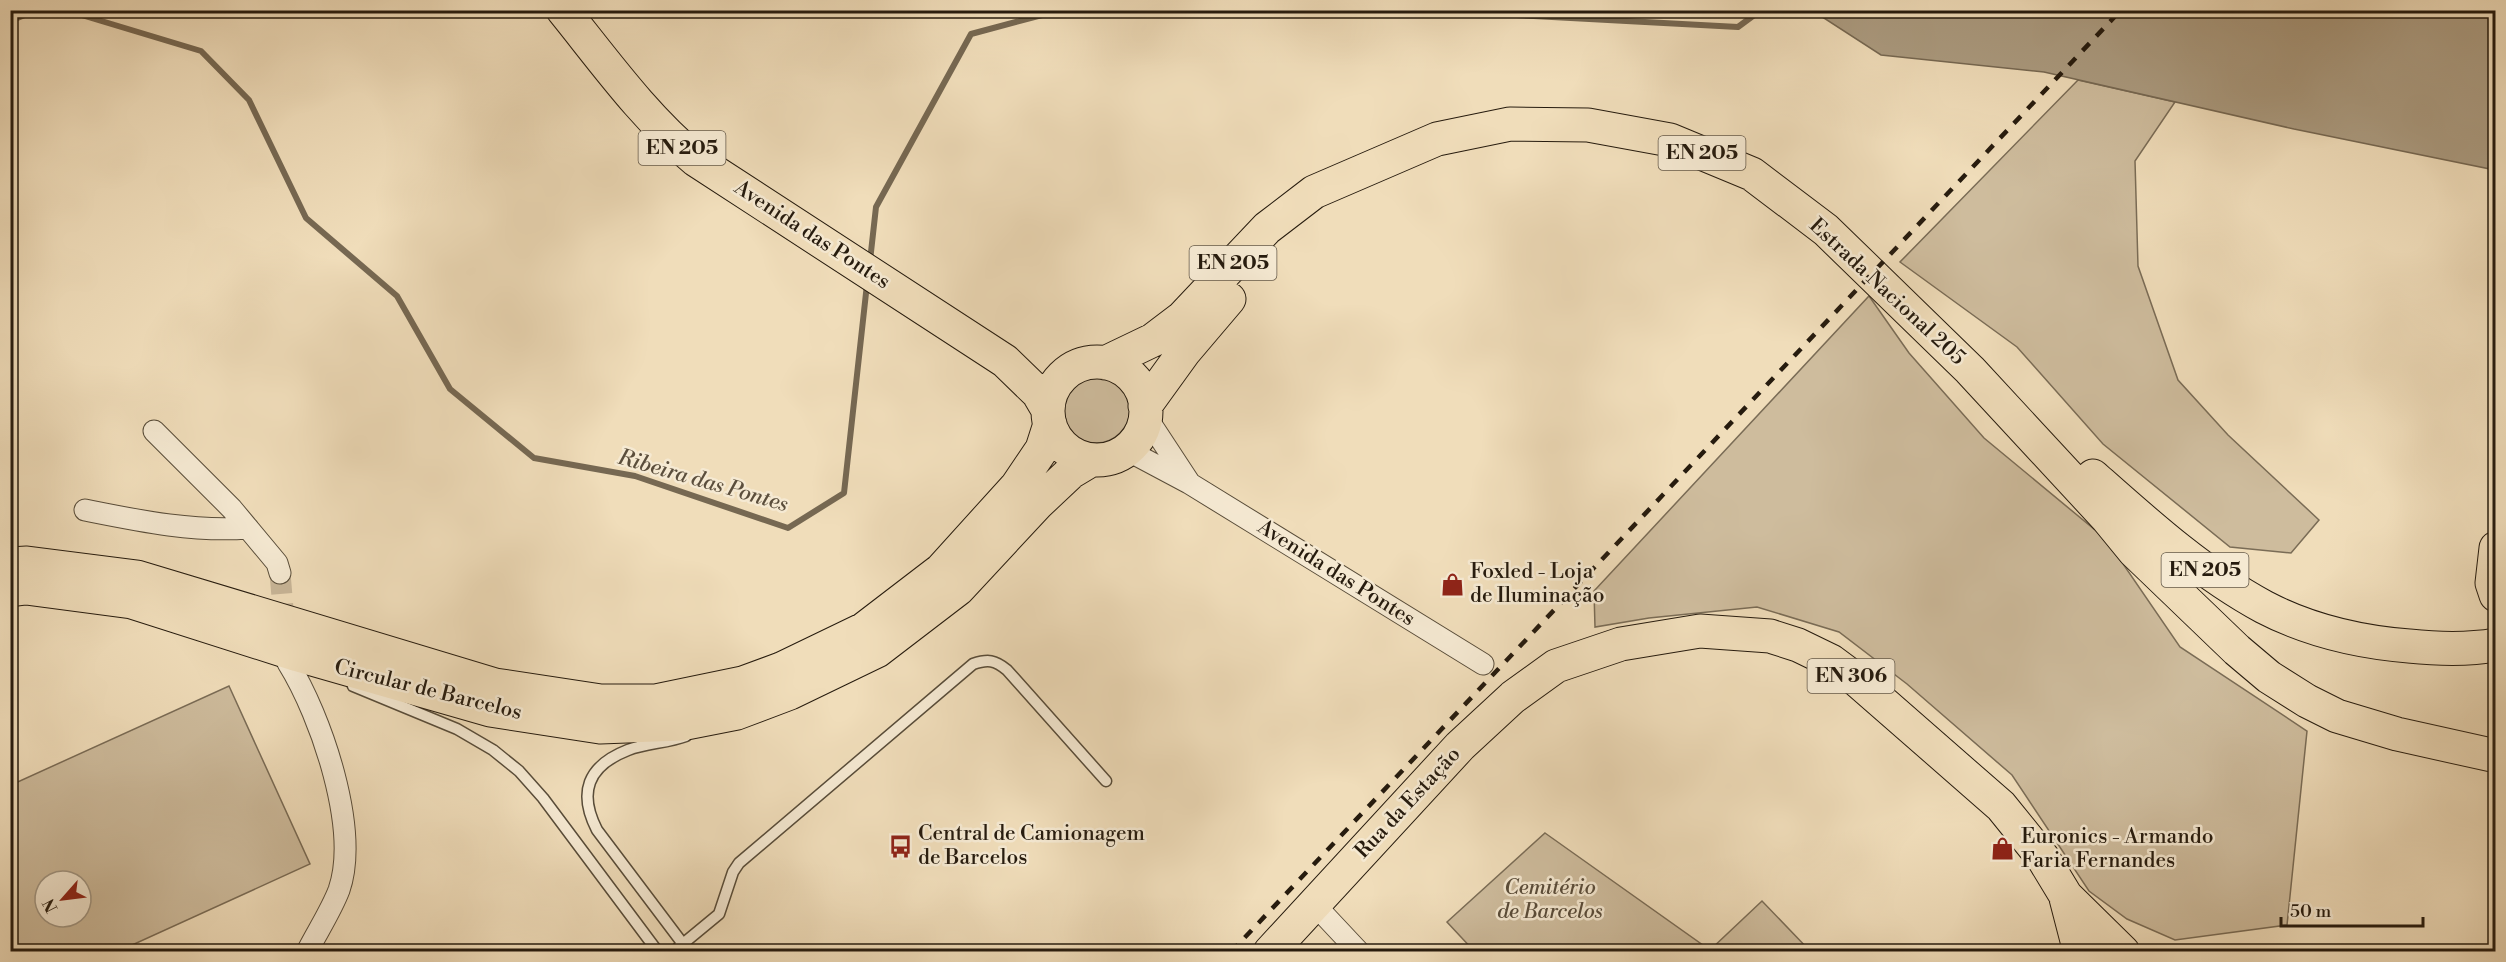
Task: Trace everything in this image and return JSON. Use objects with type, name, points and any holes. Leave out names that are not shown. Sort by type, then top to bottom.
[{"type":"main road","name":"Avenida das Pontes","points":[[563,10],[669,137],[696,160],[1005,360],[1038,393],[1049,417]]},
{"type":"main road","name":"Estrada Nacional 205","points":[[1091,364],[1153,340],[1182,318],[1267,228],[1314,192],[1437,138],[1510,124],[1588,125],[1670,140],[1752,174],[1826,230],[1970,370],[2107,518]]},
{"type":"main road","name":"Estrada Nacional 205","points":[[1145,411],[1184,352],[1281,240],[1365,169]]},
{"type":"main road","name":"Avenida das Pontes","points":[[1005,360],[1091,364]]},
{"type":"main road","name":"EN 205","points":[[1091,460],[1077,456],[1065,448],[1056,438],[1049,417],[1050,396],[1056,384],[1066,373],[1091,364],[1118,367],[1130,375],[1138,386],[1145,411],[1143,427],[1137,440],[1127,450]]},
{"type":"main road","name":"Estrada Nacional 205","points":[[1970,370],[2121,501],[2206,570],[2264,607],[2315,628],[2359,641],[2441,649],[2496,645]]},
{"type":"main road","name":"Circular de Barcelos","points":[[10,564],[27,563],[137,577],[495,685],[601,701],[656,701],[743,683],[781,669],[864,629],[940,570],[1017,486],[1041,449],[1049,417]]},
{"type":"main road","points":[[1091,460],[1116,456],[1127,450]]},
{"type":"main road","name":"Circular de Barcelos","points":[[10,590],[26,588],[132,602],[293,659],[490,710],[600,727],[681,724],[737,713],[790,693],[877,651],[958,589],[1037,504],[1071,472],[1091,460]]},
{"type":"main road","name":"EN 205","points":[[2107,518],[2134,551],[2237,650],[2269,677],[2307,701],[2337,716],[2368,726],[2496,756]]},
{"type":"main road","points":[[2107,518],[2200,588],[2284,632],[2361,659],[2460,667],[2496,664]]},
{"type":"main road","points":[[2494,589],[2496,548]]},
{"type":"main road","name":"Rua da Estação","points":[[1270,951],[1461,746],[1513,696],[1556,666],[1621,644],[1700,631],[1770,636],[1798,645],[1831,661],[2001,806],[2043,858],[2066,896]]},
{"type":"main road","name":"EN 306","points":[[2066,896],[2080,951]]},
{"type":"main road","name":"EN 306","points":[[2066,896],[2123,951]]},
{"type":"street","name":"Avenida das Pontes","points":[[1145,411],[1189,483]]},
{"type":"street","points":[[154,431],[248,528],[277,563],[280,573]]},
{"type":"street","name":"Avenida das Pontes","points":[[1127,450],[1189,483],[1483,663]]},
{"type":"street","points":[[85,510],[169,526],[248,528]]},
{"type":"street","points":[[293,659],[326,746],[343,834],[344,866],[338,891],[307,951]]},
{"type":"street","points":[[1314,904],[1359,951]]},
{"type":"lane","points":[[293,659],[356,688],[457,729],[493,750],[519,771],[543,798],[658,951]]},
{"type":"lane","points":[[673,951],[686,948],[719,914],[734,872],[740,863],[973,664],[985,660],[996,661],[1007,670],[1106,781]]},
{"type":"lane","points":[[686,948],[597,830],[589,815],[586,798],[589,783],[597,769],[608,759],[629,750],[674,741],[737,713]]},
{"type":"green space","points":[[2078,80],[2175,102],[2135,161],[2138,266],[2178,380],[2228,435],[2319,520],[2291,553],[2230,547],[2103,444],[2017,347],[1900,262]]},
{"type":"green space","points":[[1869,296],[1909,353],[1984,438],[2106,539],[2180,647],[2307,731],[2287,925],[2175,940],[2127,919],[2089,891],[2012,775],[1907,684],[1839,632],[1757,607],[1649,618],[1595,627],[1594,591]]},
{"type":"green space","points":[[1096,375],[1109,378],[1120,385],[1127,396],[1130,409],[1127,422],[1120,433],[1109,440],[1096,443],[1083,440],[1072,433],[1065,422],[1062,409],[1065,396],[1072,385],[1083,378]]},
{"type":"green space","points":[[229,686],[310,864],[119,951],[11,951],[11,785]]},
{"type":"green space","name":"Cemitério de Barcelos","points":[[1545,833],[1710,950],[1762,901],[1810,951],[1474,951],[1447,922]]},
{"type":"shaded area","points":[[1813,11],[2495,11],[2495,170],[2294,129],[2044,72],[1881,55]]},
{"type":"waterway","name":"Ribeira das Pontes","points":[[10,21],[37,10]]},
{"type":"waterway","name":"Ribeira das Pontes","points":[[65,10],[201,51],[249,100],[306,218],[397,296],[450,389],[534,458],[635,476],[788,528],[844,493],[867,284]]},
{"type":"waterway","name":"Ribeira das Pontes","points":[[870,261],[876,207],[971,34],[1061,10]]},
{"type":"waterway","name":"Ribeira das Pontes","points":[[1423,10],[1738,27],[1761,10]]},
{"type":"tunnel","points":[[280,573],[285,632]]},
{"type":"railway","points":[[1231,952],[2121,10]]},
{"type":"place","name":"Foxled - Loja de Iluminação","points":[[1452,584]]},
{"type":"place","name":"Central de Camionagem de Barcelos","points":[[900,846]]},
{"type":"place","name":"Euronics - Armando Faria Fernandes","points":[[2003,849]]}]
